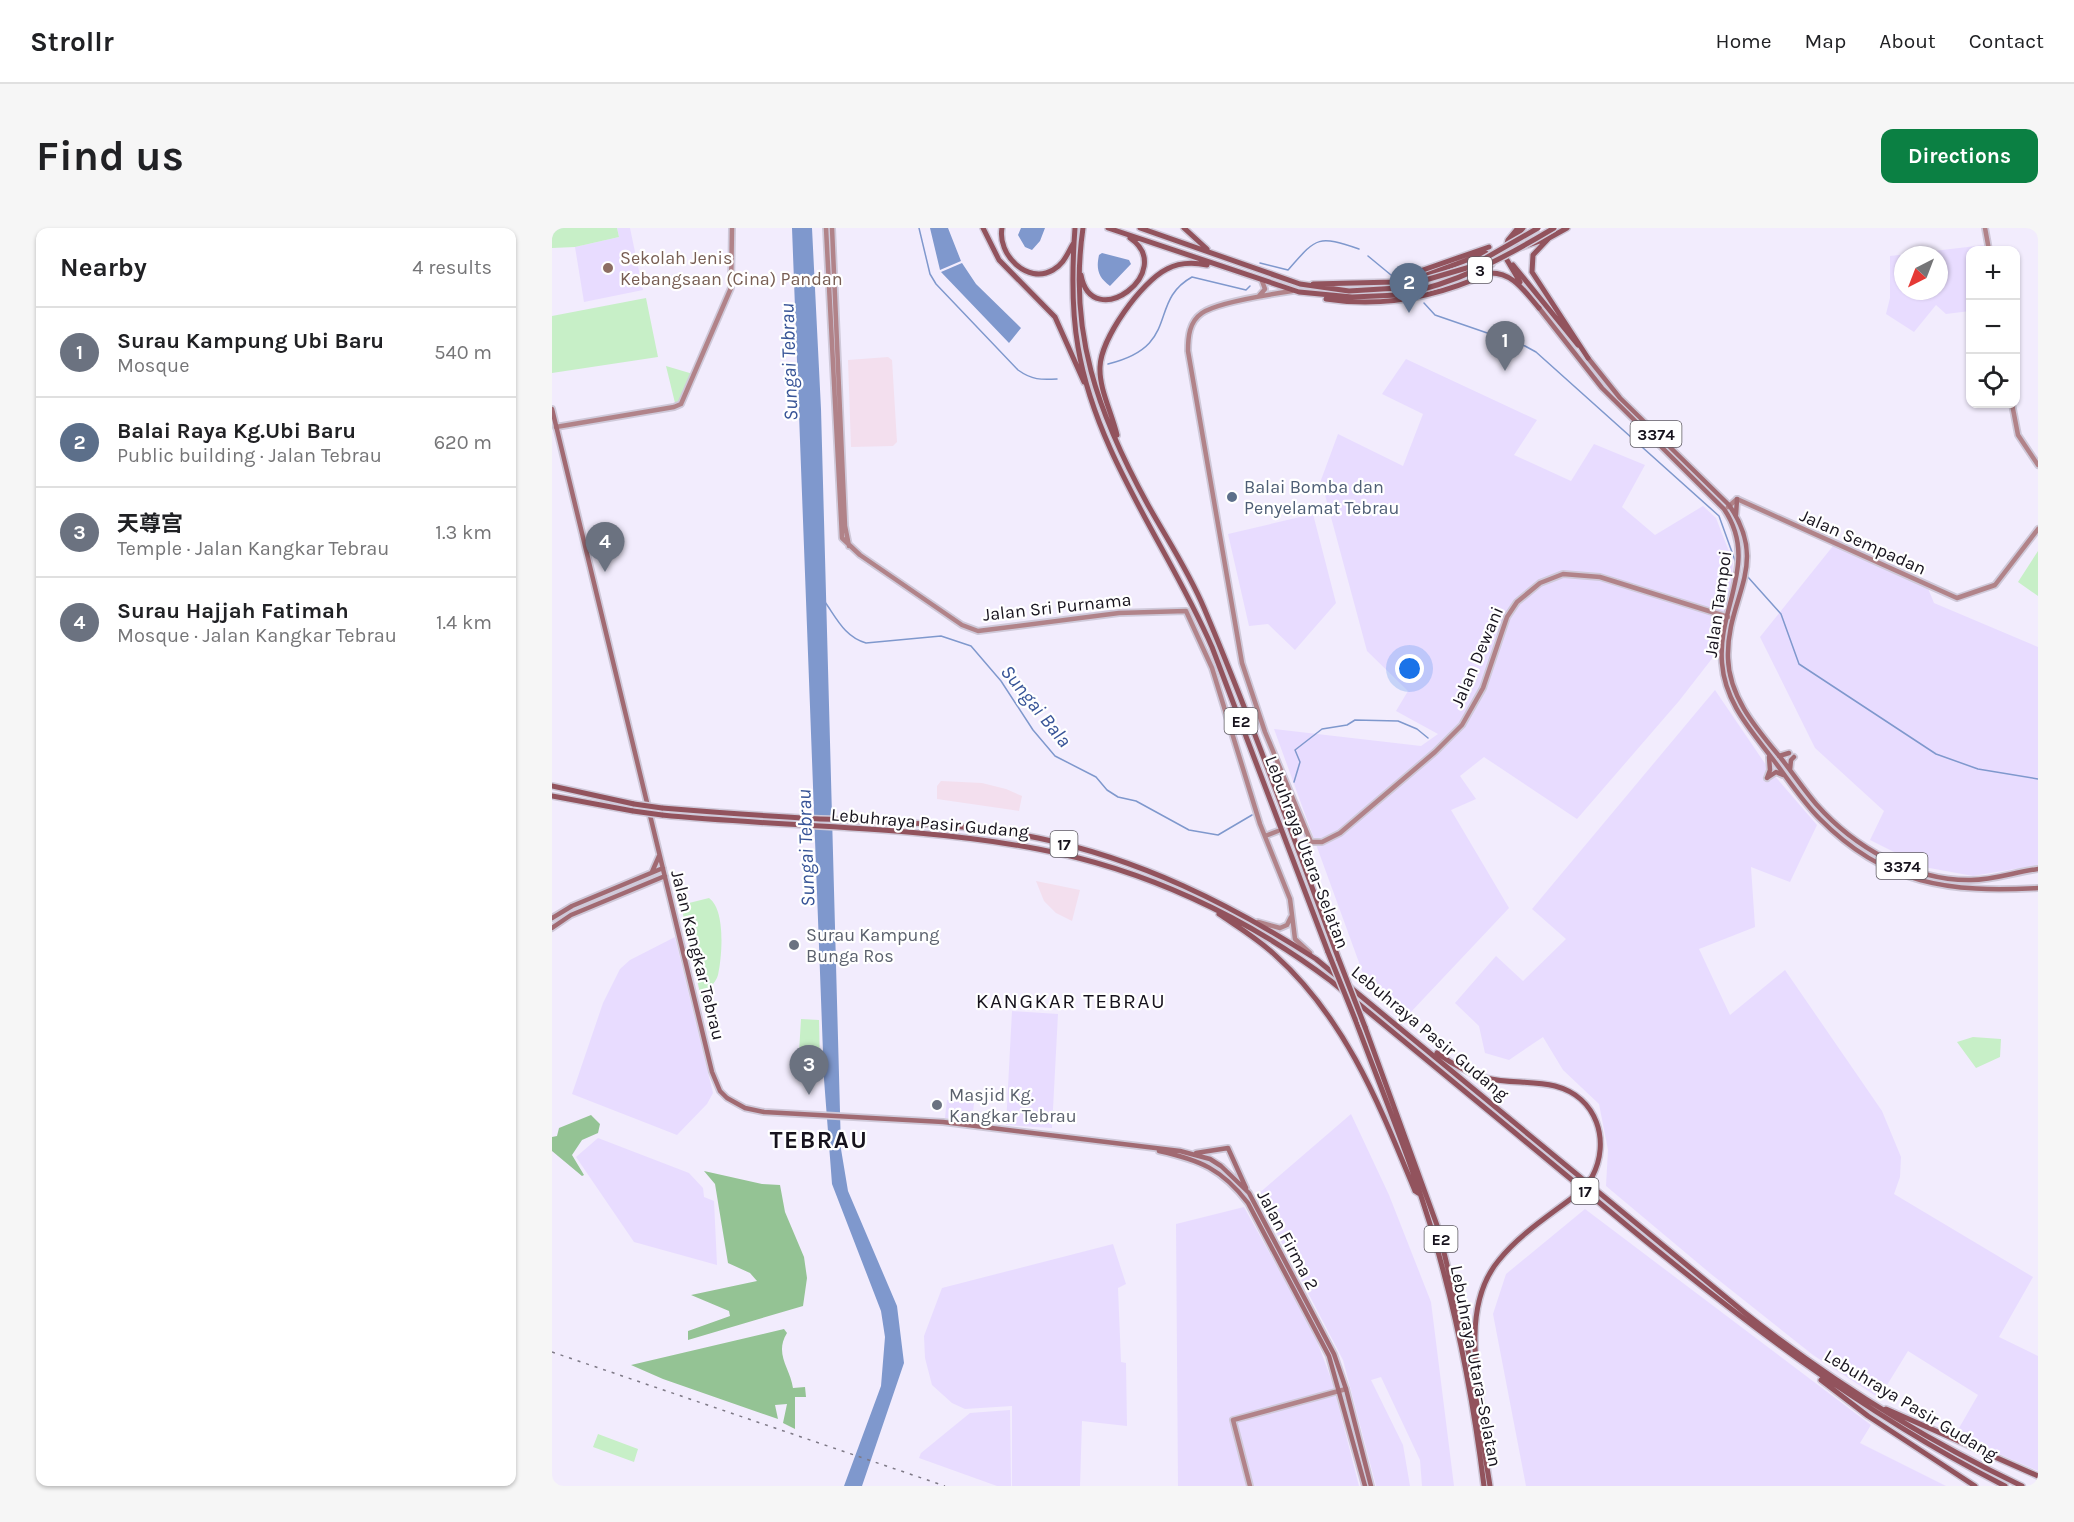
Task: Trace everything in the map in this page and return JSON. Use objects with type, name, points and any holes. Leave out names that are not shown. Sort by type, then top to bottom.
[{"type":"highway","points":[[983,228],[999,260],[1055,317],[1094,405]]},
{"type":"highway","points":[[1002,228],[1004,249],[1017,265],[1032,274],[1042,275],[1059,267],[1074,241]]},
{"type":"highway","name":"Lebuhraya Utara–Selatan","points":[[1075,228],[1071,284],[1073,315],[1078,349],[1094,405],[1124,477],[1193,603],[1212,646],[1420,1194],[1444,1271],[1463,1358],[1484,1486]]},
{"type":"highway","name":"Lebuhraya Utara–Selatan","points":[[1083,228],[1078,265],[1079,312],[1084,350],[1120,448],[1207,614],[1365,1027],[1438,1228],[1469,1355],[1490,1486]]},
{"type":"highway","name":"3","points":[[1108,228],[1299,292],[1352,297],[1436,286],[1474,273],[1554,228]]},
{"type":"highway","name":"3","points":[[1140,228],[1300,284],[1349,291],[1399,291],[1470,267],[1538,228]]},
{"type":"highway","points":[[1184,228],[1210,252]]},
{"type":"highway","points":[[1518,228],[1508,240],[1504,255],[1509,266],[1539,308]]},
{"type":"highway","points":[[1523,228],[1514,239],[1514,243],[1519,248],[1549,238],[1567,228]]},
{"type":"highway","points":[[1078,265],[1084,285],[1094,295],[1113,300],[1124,296],[1136,284],[1143,267],[1139,246],[1123,233]]},
{"type":"highway","points":[[1549,238],[1533,255],[1532,272],[1588,358]]},
{"type":"highway","points":[[1381,282],[1417,274],[1489,247]]},
{"type":"highway","points":[[1300,284],[1381,282],[1421,277],[1486,253],[1492,259],[1491,268],[1476,279]]},
{"type":"highway","points":[[1120,448],[1101,376],[1101,357],[1111,331],[1154,278],[1165,270],[1185,263],[1224,268]]},
{"type":"highway","points":[[1513,265],[1588,358]]},
{"type":"highway","points":[[1299,292],[1330,300],[1374,303],[1428,296],[1489,273],[1505,274],[1539,308]]},
{"type":"highway","name":"Lebuhraya Pasir Gudang","points":[[552,786],[662,808],[798,818],[899,822],[1038,838],[1145,869],[1195,890],[1258,922],[1316,959],[1745,1313],[1814,1366],[1875,1406],[2022,1486]]},
{"type":"highway","name":"Lebuhraya Pasir Gudang","points":[[552,796],[662,815],[928,835],[1037,848],[1151,881],[1213,908],[1263,934],[1331,981],[1722,1304],[1809,1368],[1881,1418],[2005,1486]]},
{"type":"highway","points":[[1213,908],[1274,953],[1308,987],[1337,1025],[1368,1082],[1415,1191],[1420,1194]]},
{"type":"highway","points":[[1402,1028],[1446,1060],[1471,1073],[1498,1080],[1555,1086],[1580,1100],[1597,1121],[1601,1137],[1600,1158],[1592,1177],[1572,1198],[1507,1251],[1489,1275],[1480,1297],[1474,1328],[1489,1451],[1486,1460]]},
{"type":"highway","points":[[1809,1368],[1868,1416],[1975,1486]]},
{"type":"highway","points":[[1875,1406],[2038,1476]]},
{"type":"main road","name":"Jalan Tampoi","points":[[1539,308],[1618,405],[1724,509],[1737,534],[1740,546],[1739,566],[1727,617],[1722,660],[1726,686],[1736,710],[1822,821],[1866,856],[1911,878],[1973,891],[2038,887]]},
{"type":"main road","name":"Jalan Tampoi","points":[[1588,358],[1620,398],[1730,505],[1736,515],[1749,553],[1734,619],[1728,659],[1735,692],[1741,706],[1816,804],[1845,832],[1878,854],[1913,871],[1938,877],[1972,880],[2038,870]]},
{"type":"main road","name":"Jalan Kangkar Tebrau","points":[[552,409],[712,1072],[720,1091],[732,1102],[745,1107],[816,1117],[943,1122],[1139,1146]]},
{"type":"main road","points":[[1736,515],[1737,500]]},
{"type":"main road","points":[[1766,750],[1771,763],[1767,778],[1776,772],[1786,777]]},
{"type":"main road","points":[[1779,756],[1789,753]]},
{"type":"main road","points":[[1790,770],[1791,760],[1794,757]]},
{"type":"main road","points":[[652,872],[658,862],[659,850]]},
{"type":"main road","points":[[552,918],[590,898],[663,867]]},
{"type":"main road","points":[[588,907],[665,876]]},
{"type":"main road","points":[[654,880],[664,883],[669,889]]},
{"type":"main road","points":[[552,928],[608,895],[590,898]]},
{"type":"main road","name":"Jalan Firma 2","points":[[1139,1146],[1193,1153],[1221,1166],[1249,1193],[1334,1354],[1346,1389],[1371,1486]]},
{"type":"main road","name":"Jalan Firma 2","points":[[1139,1146],[1192,1158],[1218,1172],[1236,1187],[1248,1203],[1329,1356],[1365,1486]]},
{"type":"main road","points":[[1193,1153],[1228,1148],[1249,1193]]},
{"type":"street","points":[[556,427],[681,404],[731,288],[732,228]]},
{"type":"street","points":[[826,228],[841,465]]},
{"type":"street","points":[[832,228],[841,465]]},
{"type":"street","points":[[1985,228],[1988,246]]},
{"type":"street","points":[[1254,299],[1264,292],[1265,286],[1262,281]]},
{"type":"street","points":[[1292,825],[1302,821],[1265,732],[1242,663],[1188,351],[1190,328],[1201,313],[1217,306],[1293,290]]},
{"type":"street","points":[[2013,408],[2018,435],[2038,465]]},
{"type":"street","name":"Jalan Sri Purnama","points":[[841,465],[845,526],[849,546],[962,625],[978,631],[1119,613],[1186,611],[1212,668],[1265,836]]},
{"type":"street","points":[[1724,509],[1737,500]]},
{"type":"street","name":"Jalan Sempadan","points":[[1737,500],[1951,596],[1962,597],[1995,585],[2038,529]]},
{"type":"street","name":"Jalan Dewani","points":[[1302,821],[1311,842],[1322,842],[1340,833],[1436,751],[1462,725],[1483,688],[1507,617],[1517,602],[1540,583],[1563,574],[1600,577],[1734,619]]},
{"type":"street","points":[[1278,831],[1265,836],[1290,899],[1295,939],[1316,959]]},
{"type":"street","points":[[1258,922],[1280,928],[1287,925],[1292,914]]},
{"type":"street","points":[[1251,1486],[1233,1420],[1346,1389]]},
{"type":"shaded area","name":"Sekolah Jenis Kebangsaan (Cina) Pandan","points":[[617,228],[630,228],[643,290],[584,302],[575,247],[619,237]]},
{"type":"shaded area","points":[[1966,247],[1966,312],[1946,314],[1936,305],[1914,332],[1886,314],[1890,298],[1890,256],[1894,256],[1894,300],[1948,300],[1948,249]]},
{"type":"shaded area","points":[[888,357],[892,360],[897,442],[893,446],[851,447],[848,360]]},
{"type":"shaded area","points":[[1406,359],[1537,420],[1514,455],[1571,481],[1594,444],[1645,465],[1622,507],[1655,535],[1703,506],[1716,518],[1733,562],[1732,581],[1714,656],[1679,701],[1577,819],[1484,757],[1460,776],[1476,799],[1451,810],[1509,908],[1409,1014],[1365,979],[1274,729],[1421,746],[1438,734],[1396,711],[1408,691],[1367,651],[1321,480],[1338,434],[1403,466],[1423,414],[1382,394]]},
{"type":"shaded area","points":[[1313,514],[1336,603],[1295,650],[1268,624],[1249,626],[1228,534]]},
{"type":"shaded area","points":[[1837,541],[1925,581],[1934,603],[2038,647],[2038,865],[1973,876],[1924,867],[1870,840],[1884,811],[1815,748],[1760,637]]},
{"type":"shaded area","points":[[1715,690],[1768,768],[1817,825],[1790,882],[1751,867],[1755,927],[1699,949],[1730,1015],[1785,970],[1882,1111],[1901,1157],[1900,1177],[1894,1194],[2033,1277],[1999,1337],[2038,1356],[2038,1471],[1955,1435],[1978,1395],[1908,1351],[1879,1398],[1813,1355],[1711,1274],[1606,1186],[1608,1150],[1599,1104],[1563,1070],[1543,1037],[1509,1060],[1485,1053],[1479,1026],[1455,1003],[1496,956],[1523,981],[1566,939],[1532,909]]},
{"type":"shaded area","points":[[941,781],[982,783],[1006,789],[1022,796],[1019,811],[937,799],[937,786]]},
{"type":"shaded area","points":[[1036,881],[1080,890],[1072,921],[1056,913],[1044,901]]},
{"type":"shaded area","points":[[675,937],[713,1093],[707,1104],[677,1135],[572,1094],[603,1003],[620,969],[630,960]]},
{"type":"shaded area","points":[[1012,1011],[1058,1014],[1052,1128],[1006,1125]]},
{"type":"shaded area","points":[[947,1100],[974,1103],[972,1121],[945,1118]]},
{"type":"shaded area","points":[[1351,1114],[1389,1195],[1431,1302],[1454,1486],[1422,1486],[1420,1460],[1381,1377],[1371,1380],[1403,1445],[1410,1486],[1376,1486],[1343,1360],[1257,1195]]},
{"type":"shaded area","points":[[598,1138],[689,1173],[703,1188],[704,1197],[714,1201],[717,1265],[634,1242],[576,1157]]},
{"type":"shaded area","points":[[1244,1207],[1314,1333],[1333,1384],[1359,1486],[1178,1486],[1176,1224]]},
{"type":"shaded area","points":[[1585,1209],[1871,1425],[1860,1443],[1946,1486],[1526,1486],[1493,1314],[1506,1274]]},
{"type":"shaded area","points":[[1113,1244],[1126,1284],[1118,1288],[1121,1362],[1126,1363],[1127,1426],[1082,1421],[1080,1486],[1012,1486],[1012,1406],[965,1409],[952,1403],[932,1385],[925,1358],[924,1336],[942,1288]]},
{"type":"shaded area","points":[[1010,1410],[1011,1486],[997,1486],[919,1458],[921,1453],[970,1413]]},
{"type":"green space","points":[[552,228],[617,228],[619,237],[575,247],[552,248]]},
{"type":"green space","points":[[646,298],[658,357],[552,373],[552,316]]},
{"type":"green space","points":[[666,366],[693,374],[679,402],[675,403]]},
{"type":"green space","points":[[2038,551],[2038,596],[2018,582]]},
{"type":"green space","points":[[709,898],[718,913],[721,957],[717,978],[701,998],[681,905]]},
{"type":"green space","points":[[801,1019],[819,1020],[820,1067],[798,1069]]},
{"type":"green space","points":[[1973,1037],[2001,1039],[2000,1057],[1976,1068],[1957,1042]]},
{"type":"green space","points":[[591,1115],[600,1124],[598,1133],[582,1140],[572,1155],[584,1175],[582,1176],[552,1151],[552,1137],[557,1136],[559,1128]]},
{"type":"green space","points":[[704,1171],[762,1184],[780,1185],[785,1212],[804,1257],[807,1278],[803,1306],[688,1340],[688,1331],[730,1316],[729,1311],[691,1295],[757,1281],[750,1273],[728,1263],[715,1184]]},
{"type":"green space","points":[[784,1329],[787,1333],[783,1341],[782,1354],[793,1388],[805,1387],[806,1397],[795,1397],[795,1429],[783,1423],[787,1404],[775,1405],[778,1419],[663,1379],[631,1365]]},
{"type":"green space","points":[[598,1434],[638,1449],[634,1462],[593,1447]]},
{"type":"water","points":[[792,228],[812,228],[821,409],[841,1149],[848,1191],[897,1306],[904,1363],[862,1486],[844,1486],[881,1386],[885,1337],[881,1311],[832,1184],[824,1079]]},
{"type":"water","points":[[930,228],[948,228],[961,261],[940,270]]},
{"type":"water","points":[[1021,228],[1045,228],[1040,241],[1032,250],[1025,247],[1018,235]]},
{"type":"water","points":[[1102,253],[1129,260],[1131,264],[1110,286],[1098,269],[1099,255]]},
{"type":"water","points":[[962,263],[976,284],[1021,328],[1009,343],[941,272]]},
{"type":"waterway","points":[[919,228],[930,274],[936,284],[1018,370],[1037,379],[1057,379]]},
{"type":"waterway","points":[[1260,263],[1288,270],[1312,245],[1326,241],[1359,249]]},
{"type":"waterway","points":[[1368,256],[1391,275]]},
{"type":"waterway","points":[[1108,364],[1131,356],[1146,346],[1155,335],[1170,299],[1179,287],[1192,277],[1246,290],[1250,286]]},
{"type":"waterway","points":[[1424,303],[1435,315],[1525,346],[1536,352],[1719,516],[1737,566]]},
{"type":"waterway","points":[[1747,576],[1781,614],[1799,664],[1936,754],[1978,769],[2038,779]]},
{"type":"waterway","name":"Sungai Bala","points":[[825,602],[847,632],[866,643],[941,636],[971,646],[1001,681],[1033,730],[1055,756],[1096,777],[1107,790],[1118,797],[1136,801],[1189,830],[1218,835],[1252,815]]},
{"type":"waterway","points":[[1294,782],[1300,762],[1295,750],[1322,729],[1347,725],[1355,720],[1398,721],[1417,729],[1428,738]]},
{"type":"railway","points":[[552,1352],[945,1486]]},
{"type":"place","name":"Sekolah Jenis Kebangsaan (Cina) Pandan","points":[[608,268]]},
{"type":"place","name":"Balai Raya Kg.Ubi Baru","points":[[1409,313]]},
{"type":"place","name":"Surau Kampung Ubi Baru","points":[[1505,371]]},
{"type":"place","name":"Balai Bomba dan Penyelamat Tebrau","points":[[1232,497]]},
{"type":"place","name":"Surau Hajjah Fatimah","points":[[605,572]]},
{"type":"place","name":"Surau Kampung Bunga Ros","points":[[794,945]]},
{"type":"place","name":"天尊宫","points":[[809,1095]]},
{"type":"place","name":"Masjid Kg. Kangkar Tebrau","points":[[937,1105]]},
{"type":"district","name":"KANGKAR TEBRAU","points":[[1071,1001]]},
{"type":"district","name":"TEBRAU","points":[[819,1140]]},
{"type":"water label","name":"Sungai Tebrau","points":[[789,362]]},
{"type":"water label","name":"Sungai Tebrau","points":[[806,848]]}]
